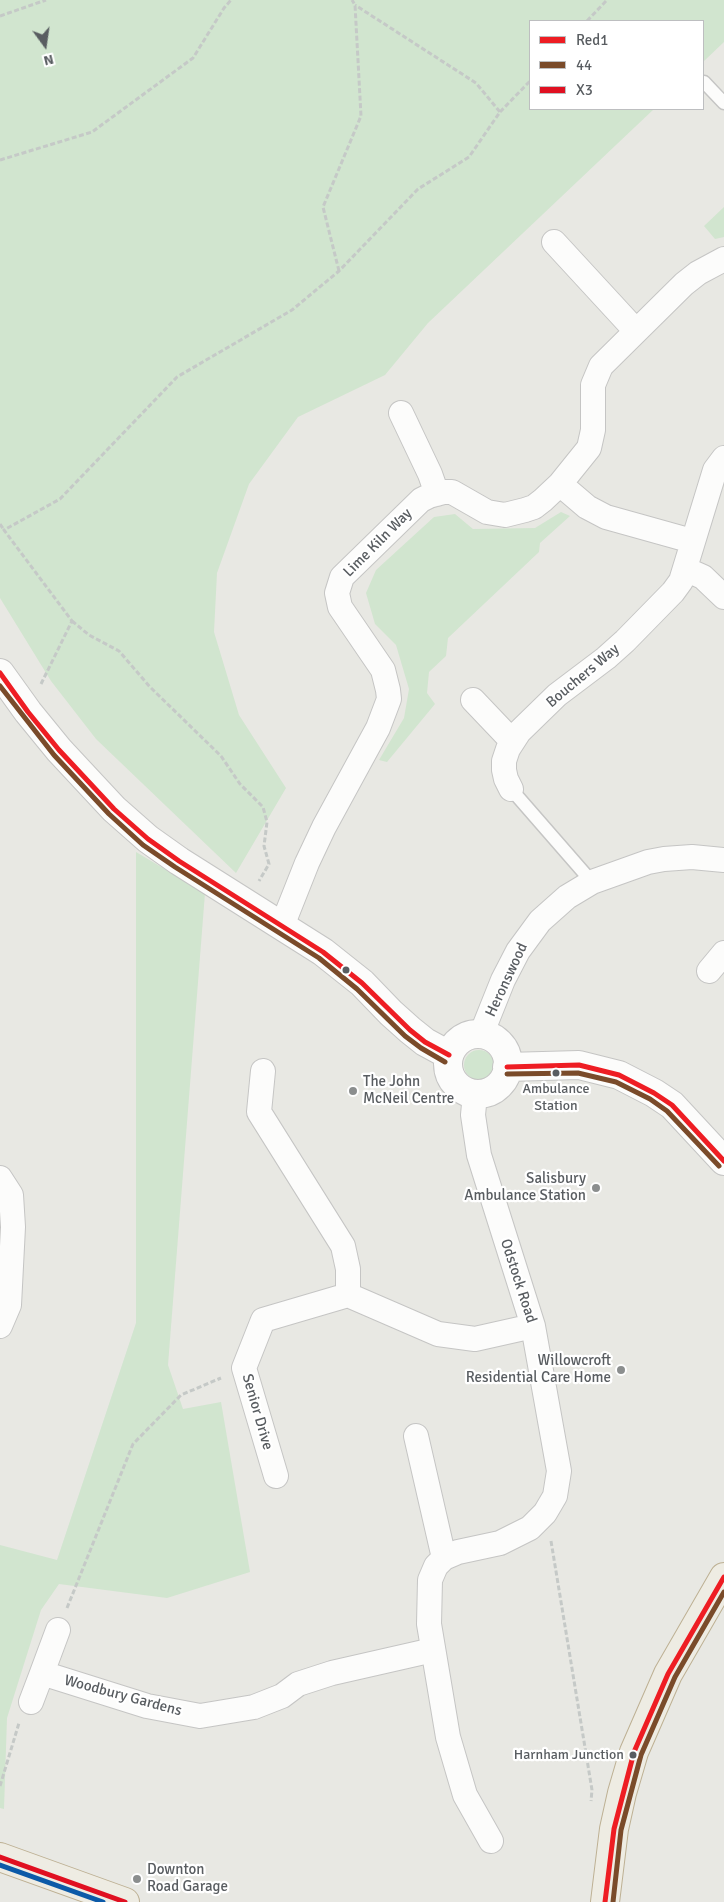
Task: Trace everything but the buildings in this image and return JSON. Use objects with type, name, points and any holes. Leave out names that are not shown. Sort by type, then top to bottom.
[{"type":"highway","points":[[605,1902],[614,1829],[634,1752],[668,1674],[724,1577]]},
{"type":"highway","points":[[0,1856],[122,1901]]},
{"type":"street","points":[[554,242],[636,331]]},
{"type":"street","points":[[401,413],[430,474],[437,494],[452,492],[487,512],[505,515],[534,507],[560,484],[585,454],[593,430],[593,385],[598,372],[606,360],[698,273],[724,259]]},
{"type":"street","name":"Bouchers Way","points":[[511,789],[504,770],[508,749],[519,732],[557,695],[625,641],[673,592],[681,581],[715,470],[724,458]]},
{"type":"street","points":[[560,484],[587,507],[606,517],[692,541]]},
{"type":"street","name":"Lime Kiln Way","points":[[282,926],[307,863],[378,728],[388,699],[388,690],[383,670],[340,607],[337,593],[339,585],[342,577],[421,500],[437,494]]},
{"type":"street","points":[[685,570],[702,577],[724,597]]},
{"type":"street","points":[[0,673],[28,712],[88,782],[114,809],[148,839],[179,862],[323,952],[362,983],[410,1030],[449,1055]]},
{"type":"street","points":[[473,700],[512,741]]},
{"type":"street","name":"Heronswood","points":[[481,1035],[504,980],[528,936],[556,905],[592,882],[631,867],[664,859],[692,857],[724,860]]},
{"type":"street","points":[[709,971],[724,953]]},
{"type":"street","points":[[481,1035],[490,1037],[498,1042],[507,1058],[505,1076],[493,1090],[475,1094],[467,1092],[453,1081],[449,1073],[449,1055],[453,1048],[465,1037],[481,1035]]},
{"type":"street","points":[[507,1067],[579,1065],[619,1075],[647,1089],[672,1105],[724,1161]]},
{"type":"street","points":[[263,1071],[259,1112],[343,1246],[348,1270],[348,1295],[438,1334],[475,1339],[532,1326]]},
{"type":"street","name":"Odstock Road","points":[[475,1094],[473,1115],[479,1155],[532,1326],[560,1471],[555,1496],[546,1513]]},
{"type":"street","points":[[0,1178],[12,1195],[13,1227],[9,1305],[0,1326]]},
{"type":"street","name":"Senior Drive","points":[[276,1476],[244,1368],[263,1320],[348,1295]]},
{"type":"street","points":[[416,1436],[444,1558]]},
{"type":"street","points":[[491,1841],[465,1795],[448,1737],[429,1624],[430,1580],[436,1566],[444,1558],[458,1552],[500,1543],[530,1528],[546,1513]]},
{"type":"street","points":[[25,1711],[58,1630]]},
{"type":"street","name":"Woodbury Gardens","points":[[42,1673],[147,1706],[200,1716],[254,1707],[282,1696],[298,1684],[332,1673],[433,1650]]},
{"type":"lane","points":[[704,82],[724,103]]},
{"type":"lane","points":[[511,789],[592,882]]},
{"type":"path","points":[[0,16],[46,0]]},
{"type":"path","points":[[0,160],[92,132],[192,58],[231,0]]},
{"type":"path","points":[[352,0],[355,5],[476,83],[500,112]]},
{"type":"path","points":[[587,20],[607,0]]},
{"type":"path","points":[[339,271],[323,206],[361,116],[355,5]]},
{"type":"path","points":[[4,530],[60,499],[177,377],[292,310],[339,271],[418,189],[469,157],[500,112],[529,82]]},
{"type":"path","points":[[0,524],[72,621],[89,635],[119,651],[150,687],[221,756],[240,784],[263,806],[267,822],[264,846],[268,864],[247,904]]},
{"type":"path","points":[[28,712],[72,621]]},
{"type":"path","points":[[58,1630],[133,1444],[181,1396],[244,1368]]},
{"type":"path","points":[[546,1513],[592,1790],[591,1809]]},
{"type":"path","points":[[0,1786],[25,1711]]},
{"type":"green space","points":[[0,0],[724,0],[724,42],[704,61],[704,20],[529,20],[529,110],[653,110],[428,323],[385,375],[298,417],[249,484],[217,573],[214,632],[239,715],[286,788],[236,873],[96,739],[51,681],[0,598]]},
{"type":"green space","points":[[724,207],[724,237],[715,239],[704,226]]},
{"type":"green space","points":[[561,512],[570,516],[540,543],[539,552],[448,638],[446,656],[429,672],[427,693],[435,704],[387,762],[379,760],[404,718],[409,689],[396,645],[375,624],[366,593],[376,570],[434,517],[455,514],[473,529],[535,528]]},
{"type":"green space","points":[[136,852],[205,893],[168,1365],[183,1409],[221,1402],[250,1572],[167,1598],[59,1584],[41,1610],[7,1718],[4,1809],[0,1808],[0,1545],[57,1560],[136,1323]]},
{"type":"green space","points":[[479,1050],[490,1054],[494,1065],[490,1076],[479,1080],[468,1076],[464,1065],[468,1054]]},
{"type":"transit line","name":"Red1","points":[[0,673],[59,750],[114,809],[148,839],[179,861],[323,952],[362,983],[410,1030],[425,1042],[449,1055]]},
{"type":"transit line","name":"44","points":[[0,686],[54,755],[109,814],[143,845],[319,958],[357,989],[405,1036],[445,1062]]},
{"type":"transit line","name":"Red1","points":[[507,1067],[579,1065],[619,1075],[654,1093],[672,1105],[724,1161]]},
{"type":"transit line","name":"44","points":[[507,1074],[578,1073],[616,1082],[650,1099],[667,1111],[719,1166]]},
{"type":"transit line","name":"Red1","points":[[605,1902],[614,1829],[634,1752],[668,1674],[724,1577]]},
{"type":"transit line","name":"44","points":[[613,1902],[621,1830],[641,1755],[675,1677],[724,1592]]},
{"type":"transit line","name":"X3","points":[[0,1857],[125,1902]]},
{"type":"transit line","points":[[0,1865],[103,1902]]},
{"type":"place","name":"Ambulance Station","points":[[556,1073]]},
{"type":"place","name":"The John McNeil Centre","points":[[353,1091]]},
{"type":"place","name":"Salisbury Ambulance Station","points":[[596,1188]]},
{"type":"place","name":"Willowcroft Residential Care Home","points":[[621,1370]]},
{"type":"place","name":"Harnham Junction","points":[[633,1755]]},
{"type":"place","name":"Downton Road Garage","points":[[137,1879]]}]
